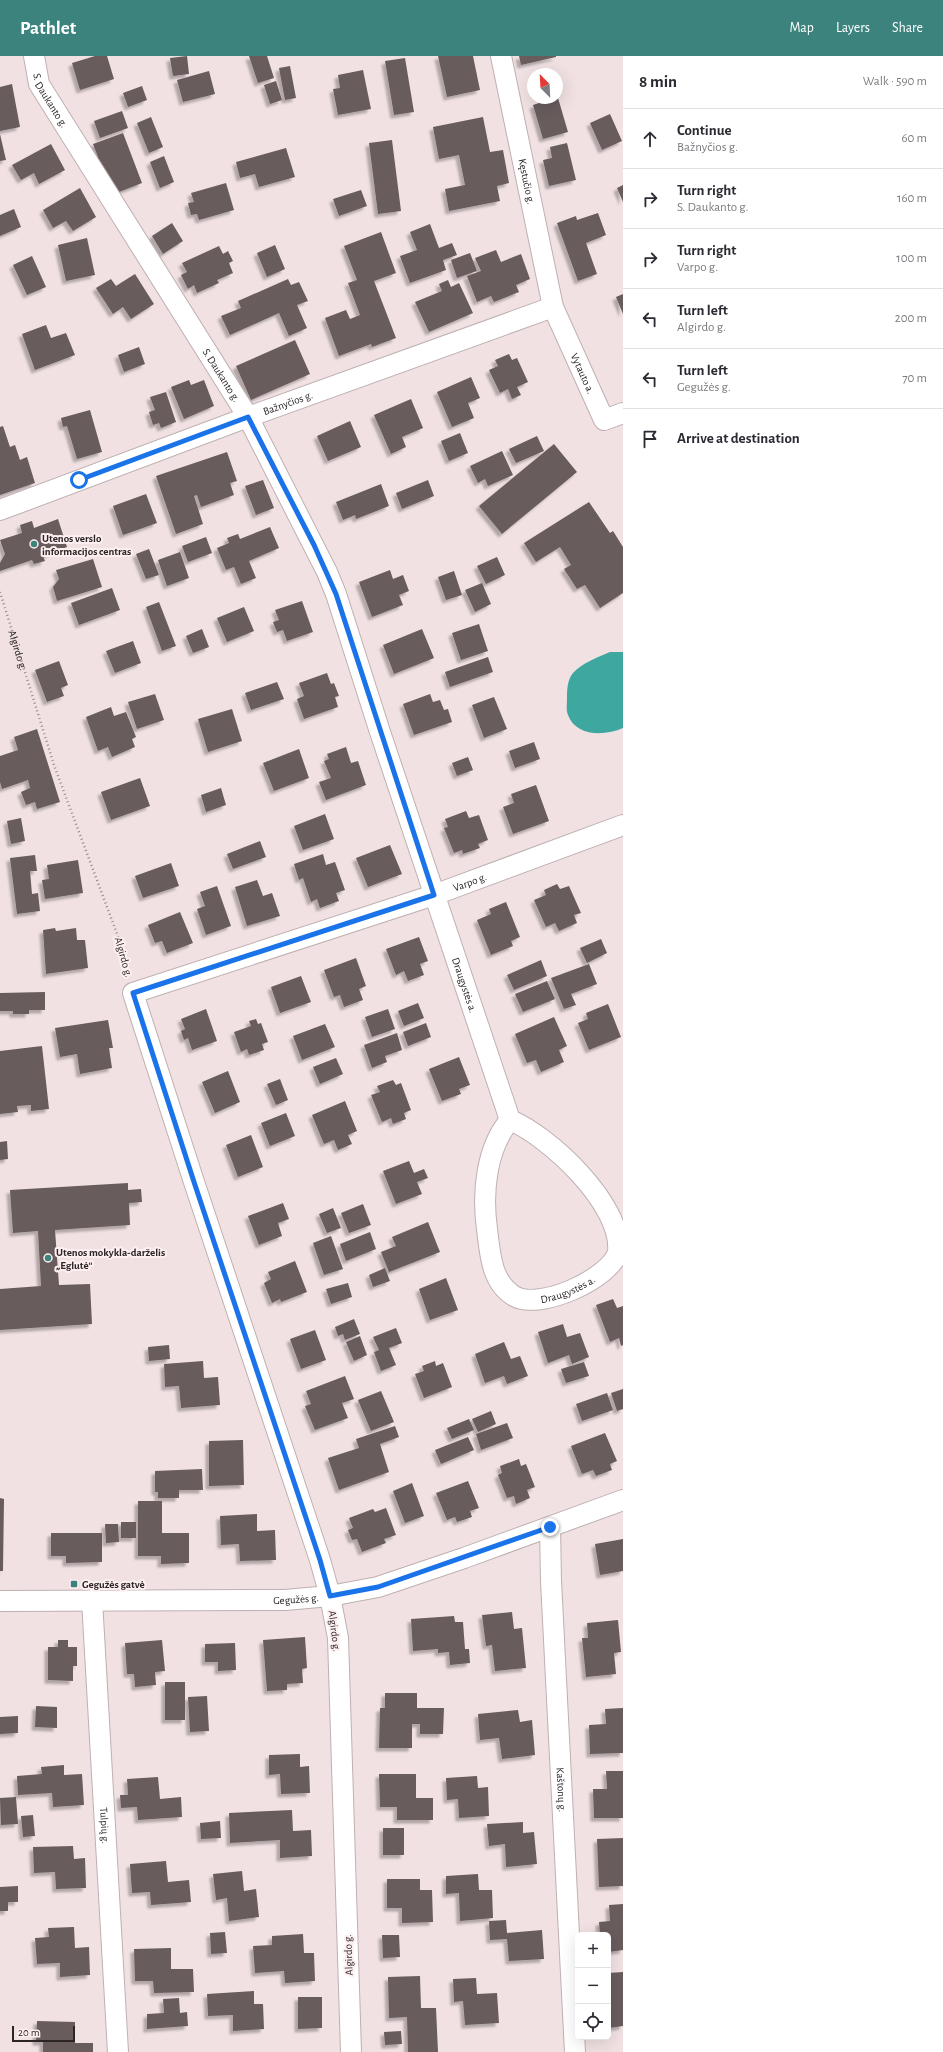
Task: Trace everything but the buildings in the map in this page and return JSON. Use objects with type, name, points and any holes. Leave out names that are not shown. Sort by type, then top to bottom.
[{"type":"street","name":"S. Daukanto g.","points":[[34,56],[39,84],[248,417],[314,545],[336,594],[434,895]]},
{"type":"street","name":"Kęstučio g.","points":[[500,56],[553,307]]},
{"type":"street","name":"Bažnyčios g.","points":[[0,510],[248,417],[553,307]]},
{"type":"street","name":"Vytauto a.","points":[[553,307],[604,420],[623,413]]},
{"type":"street","name":"Varpo g.","points":[[133,993],[434,895],[623,825]]},
{"type":"street","name":"Draugystės a.","points":[[434,895],[510,1120],[525,1126],[581,1171],[600,1193],[614,1215],[620,1234],[618,1253],[607,1269],[587,1283],[560,1294],[533,1301],[515,1296],[500,1283],[491,1264],[485,1202],[493,1149],[500,1132],[510,1120]]},
{"type":"street","name":"Algirdo g.","points":[[133,993],[315,1546],[330,1596],[338,1638],[351,2052]]},
{"type":"street","name":"Gegužės g.","points":[[0,1602],[92,1600],[285,1600],[330,1596],[378,1587],[623,1500]]},
{"type":"street","name":"Kaštonų g.","points":[[550,1527],[551,1581],[575,2052]]},
{"type":"street","name":"Tulpių g.","points":[[92,1600],[118,2052]]},
{"type":"path","name":"Algirdo g.","points":[[0,592],[54,765],[126,958],[133,993]]},
{"type":"water","points":[[610,652],[623,652],[623,728],[616,731],[600,733],[584,731],[572,722],[567,713],[567,693],[570,679],[573,673],[581,666]]},
{"type":"place","name":"Utenos verslo informacijos centras","points":[[34,544]]},
{"type":"place","name":"Utenos mokykla-darželis „Eglutė“","points":[[48,1258]]},
{"type":"place","name":"Gegužės gatvė","points":[[74,1584]]},
{"type":"route","points":[[79,480],[248,417],[314,545],[336,594],[434,895],[133,993],[194,1182],[250,1346],[320,1560],[330,1596],[378,1587],[550,1527]]}]
